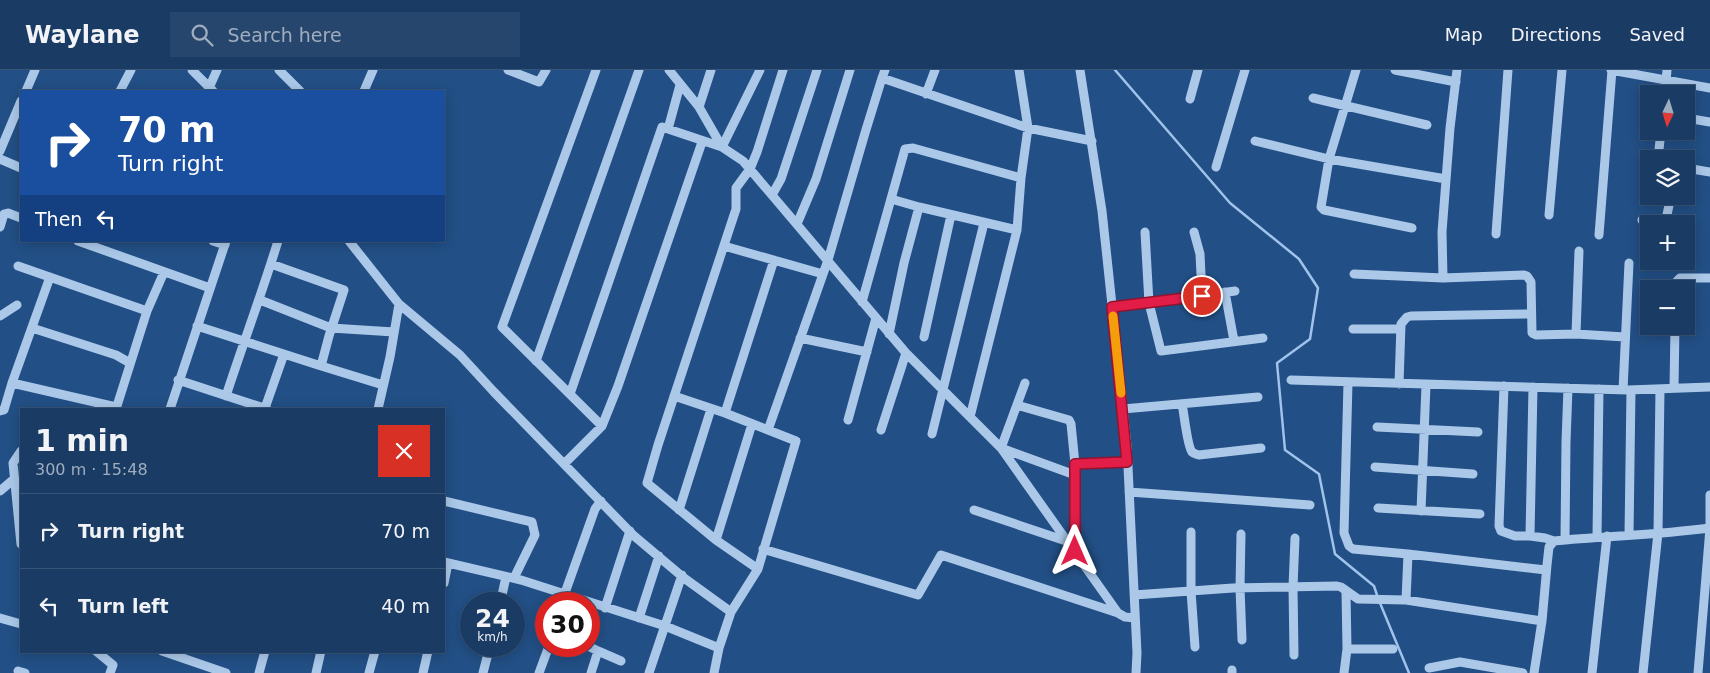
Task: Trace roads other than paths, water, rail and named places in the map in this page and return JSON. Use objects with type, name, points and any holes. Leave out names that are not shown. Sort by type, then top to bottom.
[{"type":"street","points":[[26,90],[35,70]]},
{"type":"street","points":[[121,90],[128,80],[131,70]]},
{"type":"street","points":[[192,70],[211,89],[217,70]]},
{"type":"street","points":[[279,70],[299,90]]},
{"type":"street","points":[[364,90],[372,70]]},
{"type":"street","points":[[508,70],[539,82],[546,70]]},
{"type":"street","points":[[596,70],[502,327],[602,426]]},
{"type":"street","points":[[536,361],[639,70]]},
{"type":"street","points":[[669,70],[699,107],[722,147]]},
{"type":"street","points":[[699,107],[711,70]]},
{"type":"street","points":[[722,147],[760,70]]},
{"type":"street","points":[[758,569],[716,540],[646,483],[736,209],[736,188],[750,169],[757,152],[784,70]]},
{"type":"street","points":[[772,195],[781,179],[817,70]]},
{"type":"street","points":[[797,224],[816,179],[850,70]]},
{"type":"street","points":[[926,94],[935,70]]},
{"type":"street","points":[[970,417],[1017,230],[1021,178],[1028,128],[1018,70]]},
{"type":"street","points":[[1080,70],[1102,211],[1123,409],[1137,653],[1136,673]]},
{"type":"street","points":[[1190,99],[1198,70]]},
{"type":"street","points":[[1216,168],[1245,70]]},
{"type":"street","points":[[1356,70],[1330,158],[1321,205],[1322,209],[1412,228]]},
{"type":"street","points":[[1395,70],[1456,82]]},
{"type":"street","points":[[1443,278],[1442,232],[1458,70]]},
{"type":"street","points":[[1496,234],[1508,70]]},
{"type":"street","points":[[1549,215],[1562,70]]},
{"type":"street","points":[[1599,235],[1612,70],[1667,74],[1710,88]]},
{"type":"street","points":[[768,430],[828,260],[884,74],[926,94],[1028,128],[1092,141]]},
{"type":"street","points":[[668,129],[680,85]]},
{"type":"street","points":[[1313,98],[1427,125]]},
{"type":"street","points":[[0,151],[20,103]]},
{"type":"street","points":[[1695,120],[1710,122]]},
{"type":"street","points":[[570,394],[662,127],[722,147],[743,161],[906,353],[1001,448],[1118,613]]},
{"type":"street","points":[[564,464],[602,426],[704,141]]},
{"type":"street","points":[[1255,141],[1330,158],[1446,179]]},
{"type":"street","points":[[862,302],[905,149],[913,148],[1021,178]]},
{"type":"street","points":[[0,159],[20,168]]},
{"type":"street","points":[[1695,170],[1710,172]]},
{"type":"street","points":[[891,199],[1017,230]]},
{"type":"street","points":[[889,334],[904,263],[919,207]]},
{"type":"street","points":[[0,227],[4,214],[8,213],[20,218]]},
{"type":"street","points":[[924,337],[951,215]]},
{"type":"street","points":[[932,434],[984,223]]},
{"type":"street","points":[[1145,232],[1150,303],[1161,351],[1263,338]]},
{"type":"street","points":[[1194,232],[1200,254],[1202,296]]},
{"type":"street","points":[[81,242],[210,288]]},
{"type":"street","points":[[226,396],[260,300],[278,242]]},
{"type":"street","points":[[350,242],[398,304],[460,355],[630,531],[682,575],[731,612]]},
{"type":"street","points":[[170,408],[225,243]]},
{"type":"street","points":[[724,246],[823,274]]},
{"type":"street","points":[[1576,334],[1579,251]]},
{"type":"street","points":[[725,413],[774,260]]},
{"type":"street","points":[[1629,263],[1625,337],[1629,535]]},
{"type":"street","points":[[271,264],[344,290],[320,366]]},
{"type":"street","points":[[18,266],[147,311]]},
{"type":"street","points":[[12,383],[116,408],[147,311],[164,272]]},
{"type":"street","points":[[1354,274],[1443,278],[1527,276],[1531,282],[1530,314],[1531,331],[1534,334],[1625,337]]},
{"type":"street","points":[[0,411],[4,410],[50,277]]},
{"type":"street","points":[[1676,280],[1680,278],[1710,278]]},
{"type":"street","points":[[1112,307],[1235,291]]},
{"type":"street","points":[[1225,292],[1234,341]]},
{"type":"street","points":[[260,300],[331,328],[394,332]]},
{"type":"street","points":[[378,408],[398,304]]},
{"type":"street","points":[[0,316],[17,305]]},
{"type":"street","points":[[1399,384],[1403,320],[1411,316],[1530,314]]},
{"type":"street","points":[[848,420],[876,318]]},
{"type":"street","points":[[197,326],[383,385]]},
{"type":"street","points":[[32,328],[116,355],[130,363]]},
{"type":"street","points":[[1353,329],[1401,329]]},
{"type":"street","points":[[1674,388],[1675,335]]},
{"type":"street","points":[[800,338],[867,352]]},
{"type":"street","points":[[881,430],[906,353]]},
{"type":"street","points":[[178,380],[266,408],[284,354]]},
{"type":"street","points":[[1290,380],[1627,390],[1710,387]]},
{"type":"street","points":[[1348,382],[1344,533],[1353,549],[1546,570]]},
{"type":"street","points":[[1001,448],[1025,383]]},
{"type":"street","points":[[1421,511],[1426,385]]},
{"type":"street","points":[[1504,386],[1499,526],[1501,531],[1515,536],[1530,536],[1554,541],[1710,528]]},
{"type":"street","points":[[1530,536],[1533,386]]},
{"type":"street","points":[[1565,540],[1568,388]]},
{"type":"street","points":[[1597,537],[1599,389]]},
{"type":"street","points":[[1643,673],[1658,533],[1660,389]]},
{"type":"street","points":[[674,396],[725,413],[796,441],[758,569],[731,612],[719,648],[714,673]]},
{"type":"street","points":[[1123,409],[1258,397]]},
{"type":"street","points":[[1182,404],[1189,444],[1194,454],[1261,448]]},
{"type":"street","points":[[1017,405],[1069,420],[1072,424],[1076,475],[1075,551]]},
{"type":"street","points":[[679,510],[712,409]]},
{"type":"street","points":[[716,540],[752,424]]},
{"type":"street","points":[[1376,427],[1478,432]]},
{"type":"street","points":[[1001,448],[1076,475]]},
{"type":"street","points":[[20,452],[13,463],[20,526]]},
{"type":"street","points":[[1075,464],[1127,462]]},
{"type":"street","points":[[1374,468],[1473,474]]},
{"type":"street","points":[[0,491],[14,479]]},
{"type":"street","points":[[1129,492],[1310,505]]},
{"type":"street","points":[[1698,673],[1710,528],[1710,495]]},
{"type":"street","points":[[445,501],[532,522],[535,535],[510,578],[505,592]]},
{"type":"street","points":[[566,592],[595,509],[601,501]]},
{"type":"street","points":[[1378,508],[1480,514]]},
{"type":"street","points":[[974,510],[1067,541]]},
{"type":"street","points":[[605,608],[630,531]]},
{"type":"street","points":[[1191,532],[1191,591],[1195,647]]},
{"type":"street","points":[[1241,534],[1240,588],[1242,640]]},
{"type":"street","points":[[1592,673],[1607,536]]},
{"type":"street","points":[[1294,655],[1293,587],[1295,538]]},
{"type":"street","points":[[1534,673],[1542,621],[1549,547],[1554,541]]},
{"type":"street","points":[[763,549],[918,595],[941,555],[1118,613],[1125,617],[1135,618]]},
{"type":"street","points":[[1406,600],[1408,554]]},
{"type":"street","points":[[639,618],[659,556]]},
{"type":"street","points":[[446,562],[558,592]]},
{"type":"street","points":[[649,673],[682,575]]},
{"type":"street","points":[[1134,595],[1240,588],[1337,586],[1358,598],[1390,598],[1542,621]]},
{"type":"street","points":[[1344,673],[1347,649],[1346,592]]},
{"type":"street","points":[[600,606],[664,626],[719,648]]},
{"type":"street","points":[[0,618],[20,624]]},
{"type":"street","points":[[1347,649],[1393,649]]},
{"type":"street","points":[[600,652],[621,661]]},
{"type":"street","points":[[98,653],[113,665],[110,673]]},
{"type":"street","points":[[168,653],[226,673]]},
{"type":"street","points":[[259,673],[264,653]]},
{"type":"street","points":[[316,673],[321,653]]},
{"type":"street","points":[[369,673],[374,653]]},
{"type":"street","points":[[423,673],[428,653]]},
{"type":"street","points":[[483,673],[487,657]]},
{"type":"street","points":[[539,673],[545,657]]},
{"type":"street","points":[[591,673],[596,657]]},
{"type":"street","points":[[1429,668],[1452,668],[1460,662],[1523,673]]},
{"type":"waterway","points":[[1115,70],[1230,203],[1299,259],[1318,288],[1310,339],[1277,363],[1285,450],[1319,474],[1335,554],[1374,586],[1378,598]]},
{"type":"waterway","points":[[1380,603],[1409,673]]}]
